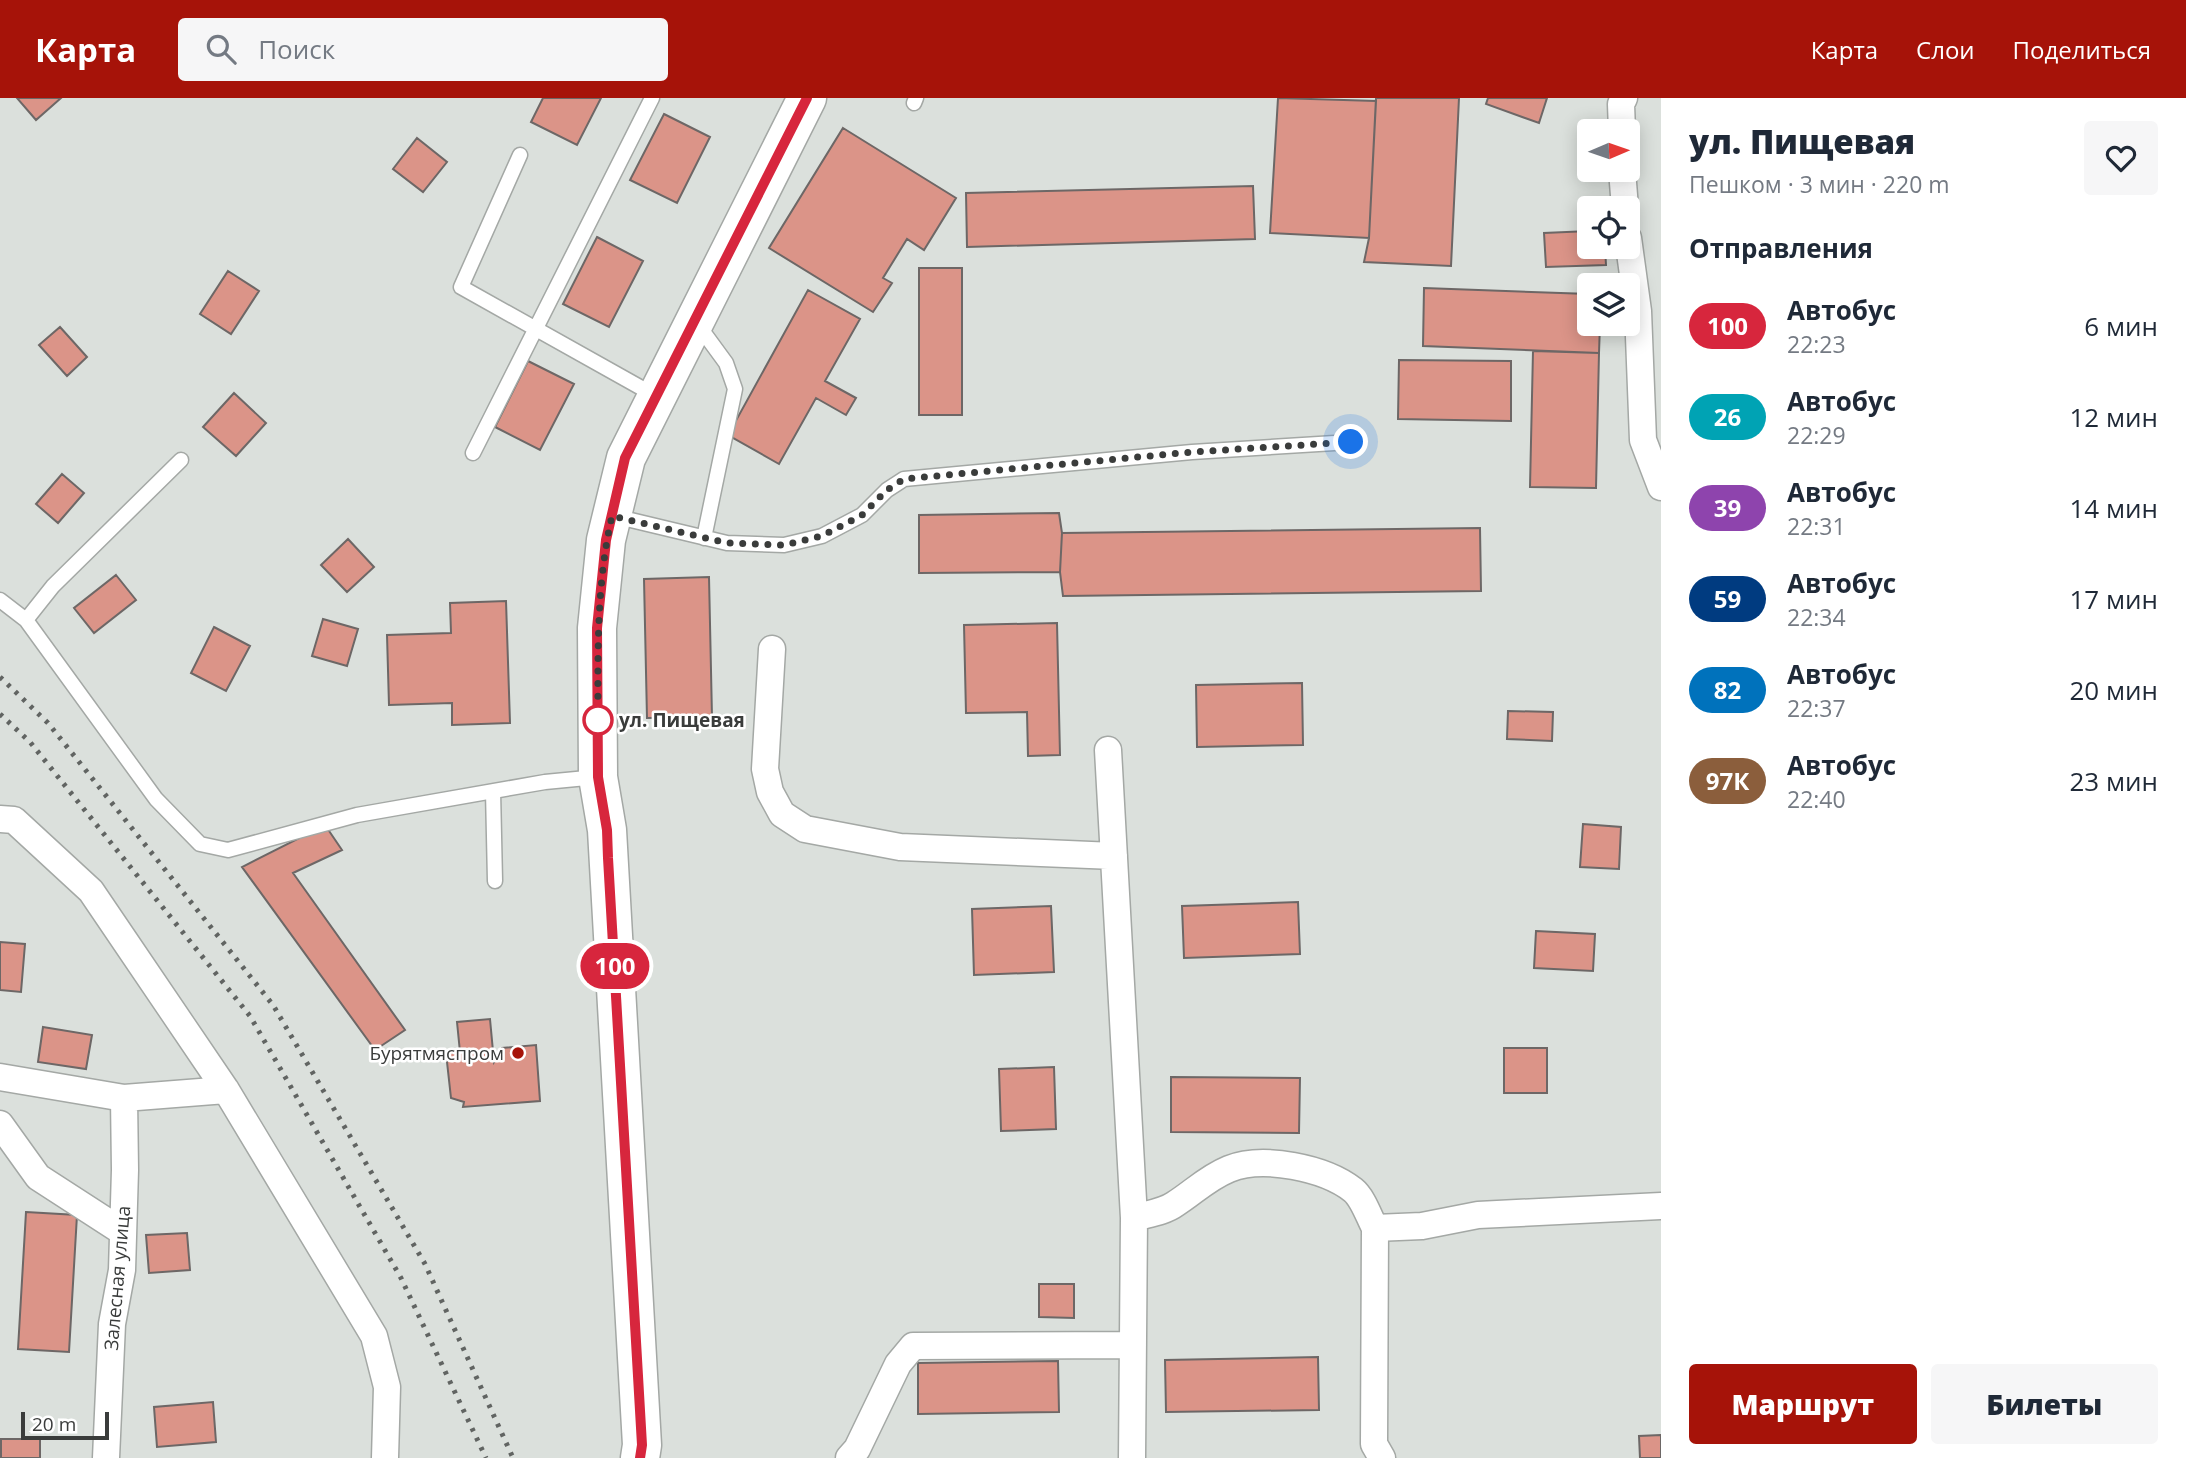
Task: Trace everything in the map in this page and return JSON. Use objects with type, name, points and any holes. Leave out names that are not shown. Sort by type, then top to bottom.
[{"type":"main road","points":[[640,1458],[642,1445],[607,830],[598,777],[597,628],[606,540],[625,458],[807,98]]},
{"type":"street","points":[[1622,119],[1621,104],[1624,98]]},
{"type":"street","points":[[1631,259],[1638,311],[1643,440],[1661,487]]},
{"type":"street","points":[[772,649],[765,769],[770,792],[782,814],[805,829],[900,847],[1114,856]]},
{"type":"street","points":[[1108,750],[1134,1218],[1132,1458]]},
{"type":"street","points":[[0,819],[14,820],[91,891],[226,1090],[374,1336],[387,1387],[385,1458]]},
{"type":"street","points":[[0,1077],[124,1098],[226,1090]]},
{"type":"street","name":"Залесная улица","points":[[106,1458],[112,1324],[122,1270],[124,1098]]},
{"type":"street","points":[[0,1124],[37,1177],[123,1232]]},
{"type":"street","points":[[1134,1218],[1173,1206],[1196,1187],[1231,1168],[1261,1163],[1294,1165],[1328,1177],[1355,1191],[1375,1228],[1371,1453]]},
{"type":"street","points":[[1375,1228],[1422,1226],[1478,1215],[1661,1206]]},
{"type":"street","points":[[849,1458],[857,1449],[898,1364],[913,1346],[1133,1345]]},
{"type":"lane","points":[[473,453],[652,98]]},
{"type":"lane","points":[[520,155],[461,287],[657,396]]},
{"type":"lane","points":[[695,320],[726,363],[735,389],[704,538]]},
{"type":"lane","points":[[612,516],[727,543],[784,545],[822,536],[862,515],[887,490],[904,479],[1192,452],[1351,442]]},
{"type":"lane","points":[[26,620],[53,586],[181,460]]},
{"type":"lane","points":[[0,600],[26,620],[156,799],[200,844],[228,850],[356,815],[545,782],[598,777]]},
{"type":"lane","points":[[493,791],[495,881]]},
{"type":"building","points":[[17,98],[61,98],[36,120]]},
{"type":"building","points":[[543,98],[601,98],[577,145],[531,122]]},
{"type":"building","points":[[1278,98],[1376,101],[1369,238],[1270,233]]},
{"type":"building","points":[[1376,98],[1459,98],[1451,266],[1364,262],[1369,238]]},
{"type":"building","points":[[1488,98],[1547,98],[1539,123],[1486,104]]},
{"type":"building","points":[[664,114],[710,137],[677,203],[630,180]]},
{"type":"building","points":[[843,128],[956,198],[924,250],[907,239],[883,278],[892,283],[873,312],[769,248]]},
{"type":"building","points":[[417,138],[447,162],[423,192],[393,169]]},
{"type":"building","points":[[1253,186],[1255,239],[967,247],[966,193]]},
{"type":"building","points":[[1577,232],[1577,259],[1606,259],[1606,265],[1546,267],[1544,233]]},
{"type":"building","points":[[597,237],[643,261],[609,327],[563,304]]},
{"type":"building","points":[[919,268],[962,268],[962,415],[919,415]]},
{"type":"building","points":[[228,271],[259,291],[231,334],[200,314]]},
{"type":"building","points":[[1424,288],[1577,294],[1577,336],[1600,336],[1599,353],[1423,346]]},
{"type":"building","points":[[808,290],[860,319],[825,381],[856,398],[846,415],[816,398],[779,464],[728,435]]},
{"type":"building","points":[[60,327],[87,357],[67,376],[39,345]]},
{"type":"building","points":[[1533,351],[1599,353],[1596,488],[1530,487]]},
{"type":"building","points":[[1399,360],[1511,361],[1511,421],[1398,419]]},
{"type":"building","points":[[528,361],[574,384],[540,450],[495,427]]},
{"type":"building","points":[[234,393],[266,423],[236,456],[203,427]]},
{"type":"building","points":[[62,474],[84,493],[58,523],[36,504]]},
{"type":"building","points":[[1059,513],[1062,533],[1060,572],[919,573],[919,515]]},
{"type":"building","points":[[1480,528],[1481,591],[1063,596],[1060,572],[1062,533]]},
{"type":"building","points":[[348,539],[374,567],[347,592],[321,565]]},
{"type":"building","points":[[116,575],[136,600],[94,633],[74,608]]},
{"type":"building","points":[[709,577],[712,717],[647,718],[644,579]]},
{"type":"building","points":[[506,601],[510,723],[452,725],[452,703],[389,705],[387,635],[451,633],[450,603]]},
{"type":"building","points":[[323,619],[358,629],[347,666],[312,656]]},
{"type":"building","points":[[1057,623],[1060,755],[1028,756],[1027,712],[966,713],[964,625]]},
{"type":"building","points":[[214,627],[250,646],[226,691],[191,673]]},
{"type":"building","points":[[1302,683],[1303,745],[1197,747],[1196,685]]},
{"type":"building","points":[[1508,711],[1553,712],[1552,741],[1507,739]]},
{"type":"building","points":[[1583,824],[1621,827],[1619,869],[1580,867]]},
{"type":"building","points":[[325,825],[342,850],[293,873],[405,1030],[375,1050],[242,867]]},
{"type":"building","points":[[1298,902],[1300,954],[1184,958],[1182,906]]},
{"type":"building","points":[[1051,906],[1054,972],[974,975],[972,909]]},
{"type":"building","points":[[1536,931],[1595,934],[1593,971],[1534,968]]},
{"type":"building","points":[[0,942],[25,944],[21,992],[0,990]]},
{"type":"building","points":[[490,1019],[494,1062],[502,1048],[536,1045],[540,1101],[463,1107],[464,1102],[451,1098],[446,1053],[460,1052],[457,1022]]},
{"type":"building","points":[[43,1027],[92,1035],[86,1069],[38,1062]]},
{"type":"building","points":[[1504,1048],[1547,1048],[1547,1093],[1504,1093]]},
{"type":"building","points":[[1054,1067],[1056,1129],[1001,1131],[999,1069]]},
{"type":"building","points":[[1171,1077],[1300,1078],[1299,1133],[1171,1132]]},
{"type":"building","points":[[26,1212],[77,1215],[69,1352],[18,1349]]},
{"type":"building","points":[[187,1233],[190,1270],[149,1273],[146,1235]]},
{"type":"building","points":[[1039,1284],[1074,1284],[1074,1318],[1039,1317]]},
{"type":"building","points":[[1318,1357],[1319,1410],[1166,1412],[1165,1360]]},
{"type":"building","points":[[1058,1361],[1059,1412],[918,1414],[918,1363]]},
{"type":"building","points":[[213,1402],[216,1442],[157,1447],[154,1407]]},
{"type":"building","points":[[1661,1435],[1661,1458],[1640,1458],[1639,1436]]},
{"type":"building","points":[[1,1439],[40,1439],[40,1458],[1,1458]]},
{"type":"railway","points":[[0,677],[48,723],[273,1005],[425,1264],[513,1458]]},
{"type":"railway","points":[[0,714],[30,742],[250,1016],[401,1278],[486,1458]]},
{"type":"bus line","name":"100","points":[[640,1458],[642,1445],[607,830],[598,777],[597,628],[606,540],[625,458],[807,98]]},
{"type":"place","name":"ул. Пищевая","points":[[598,720]]},
{"type":"place","name":"Бурятмяспром","points":[[518,1053]]},
{"type":"route","points":[[598,720],[598,727],[597,628],[606,540],[612,516],[727,543],[784,545],[822,536],[862,515],[887,490],[904,479],[1192,452],[1351,442]]}]
